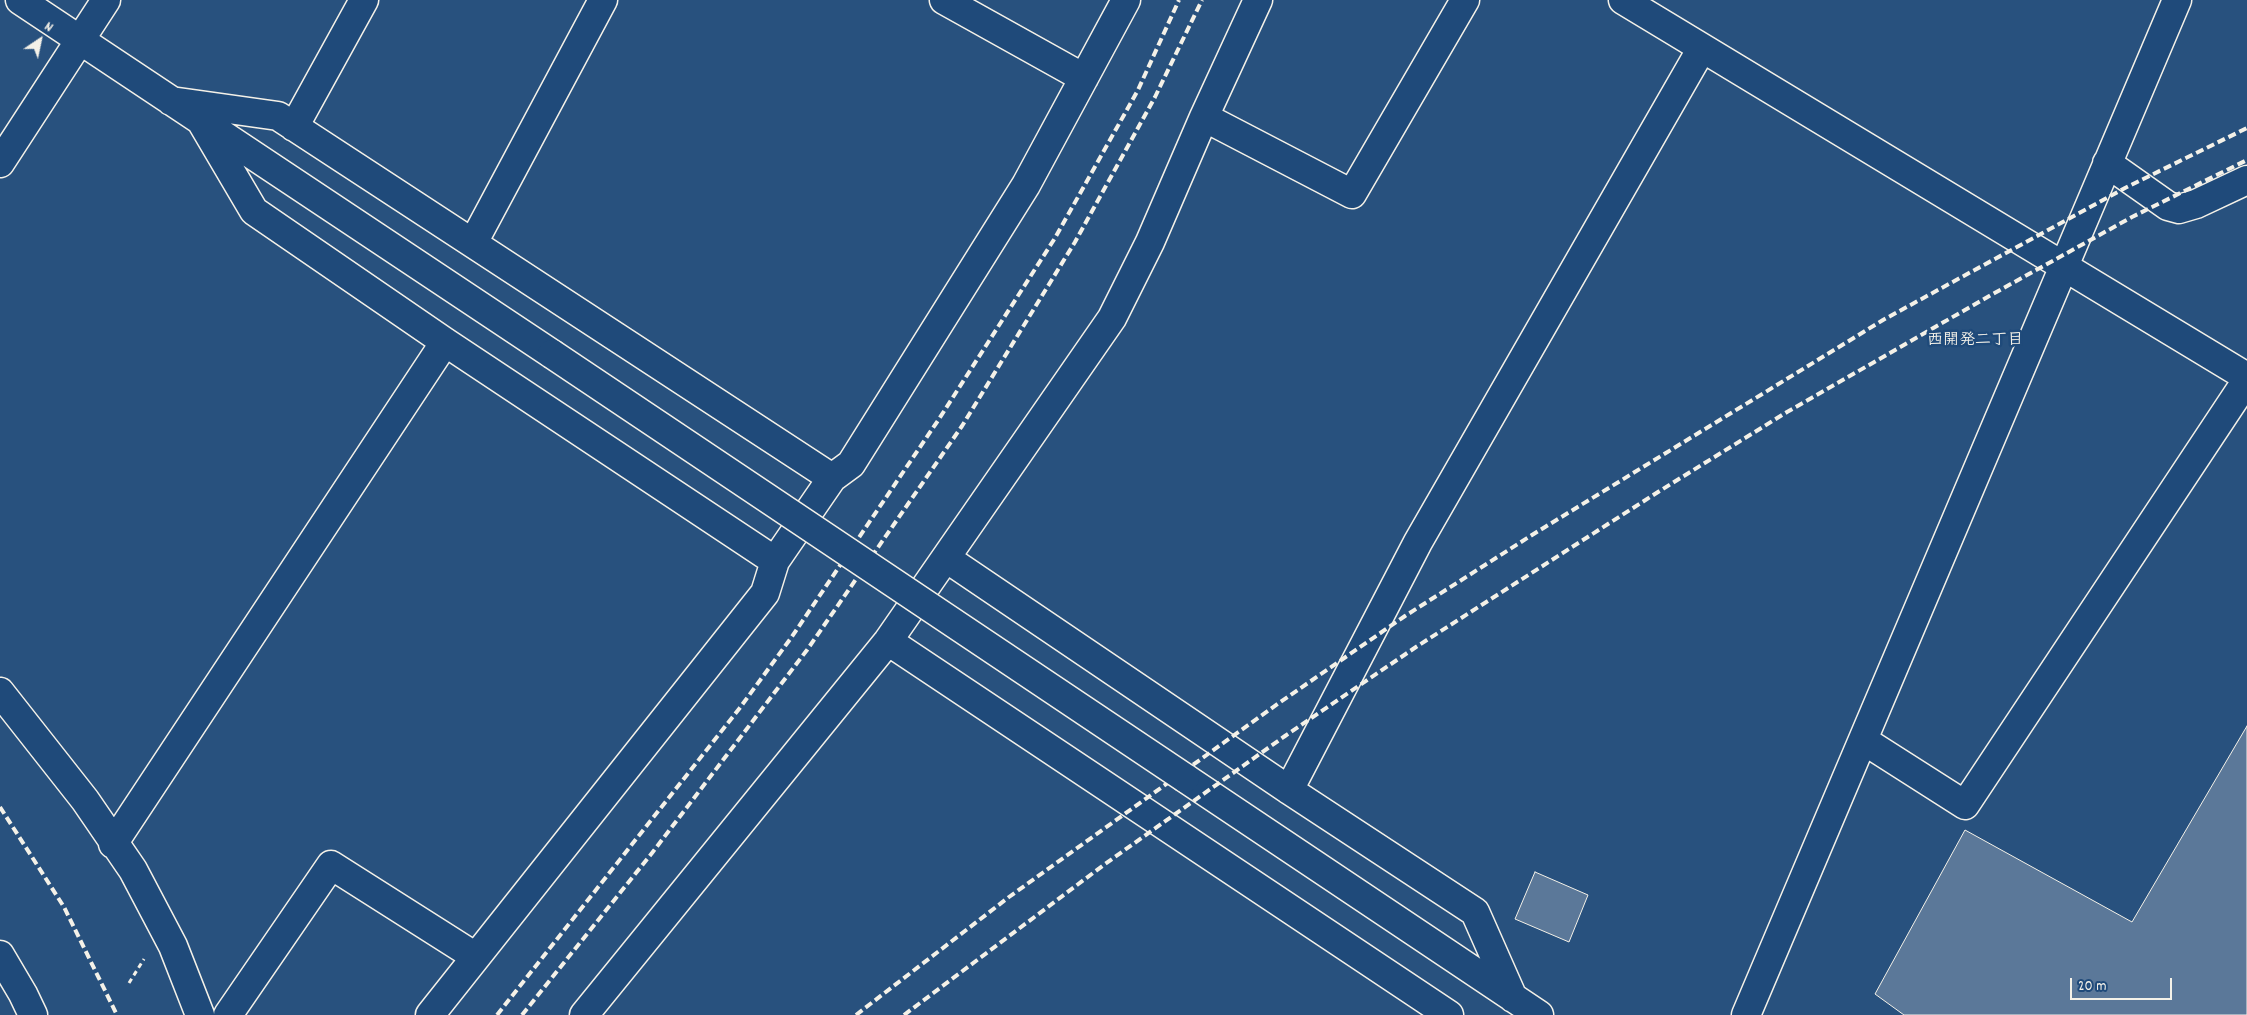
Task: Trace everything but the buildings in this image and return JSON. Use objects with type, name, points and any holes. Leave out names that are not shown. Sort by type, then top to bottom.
[{"type":"street","points":[[20,0],[1185,778],[1507,1006],[1539,1015]]},
{"type":"street","points":[[0,163],[106,0]]},
{"type":"street","points":[[294,127],[364,0]]},
{"type":"street","points":[[473,243],[603,0]]},
{"type":"street","points":[[944,0],[1084,78]]},
{"type":"street","points":[[430,1015],[765,592],[776,561],[832,478],[851,464],[1026,185],[1126,0]]},
{"type":"street","points":[[584,1015],[888,641],[1112,318],[1150,242],[1204,117],[1258,0]]},
{"type":"street","points":[[1204,117],[1352,194],[1465,0]]},
{"type":"street","points":[[1623,0],[2063,265],[2247,379],[1965,805],[1863,740]]},
{"type":"street","points":[[1746,1015],[2177,0]]},
{"type":"street","points":[[1289,790],[1418,542],[1702,48]]},
{"type":"street","points":[[171,101],[278,116],[832,478]]},
{"type":"street","points":[[201,121],[254,211],[445,342],[776,561]]},
{"type":"street","points":[[2107,163],[2168,206],[2179,209],[2196,204],[2247,180]]},
{"type":"street","points":[[113,844],[445,342]]},
{"type":"street","points":[[946,558],[1289,790],[1475,912],[1507,1006]]},
{"type":"street","points":[[888,641],[1449,1015]]},
{"type":"street","points":[[0,692],[85,800],[113,844],[133,870],[173,946],[200,1015]]},
{"type":"street","points":[[228,1015],[330,865],[476,956]]},
{"type":"street","points":[[0,955],[23,994],[32,1015]]},
{"type":"railway","points":[[497,1015],[739,709],[791,638],[939,419],[1055,238],[1138,90],[1179,0]]},
{"type":"railway","points":[[522,1015],[652,853],[807,650],[962,426],[1075,242],[1155,97],[1202,0]]},
{"type":"railway","points":[[856,1015],[1009,897],[1279,703],[1405,616],[1532,535],[1883,320],[2125,188],[2247,128]]},
{"type":"railway","points":[[904,1015],[1105,864],[1285,736],[1416,647],[1658,492],[1787,412],[1991,295],[2132,217],[2247,160]]},
{"type":"railway","points":[[0,807],[64,907],[117,1015]]},
{"type":"district","name":"西開発二丁目","points":[[1975,342]]}]
